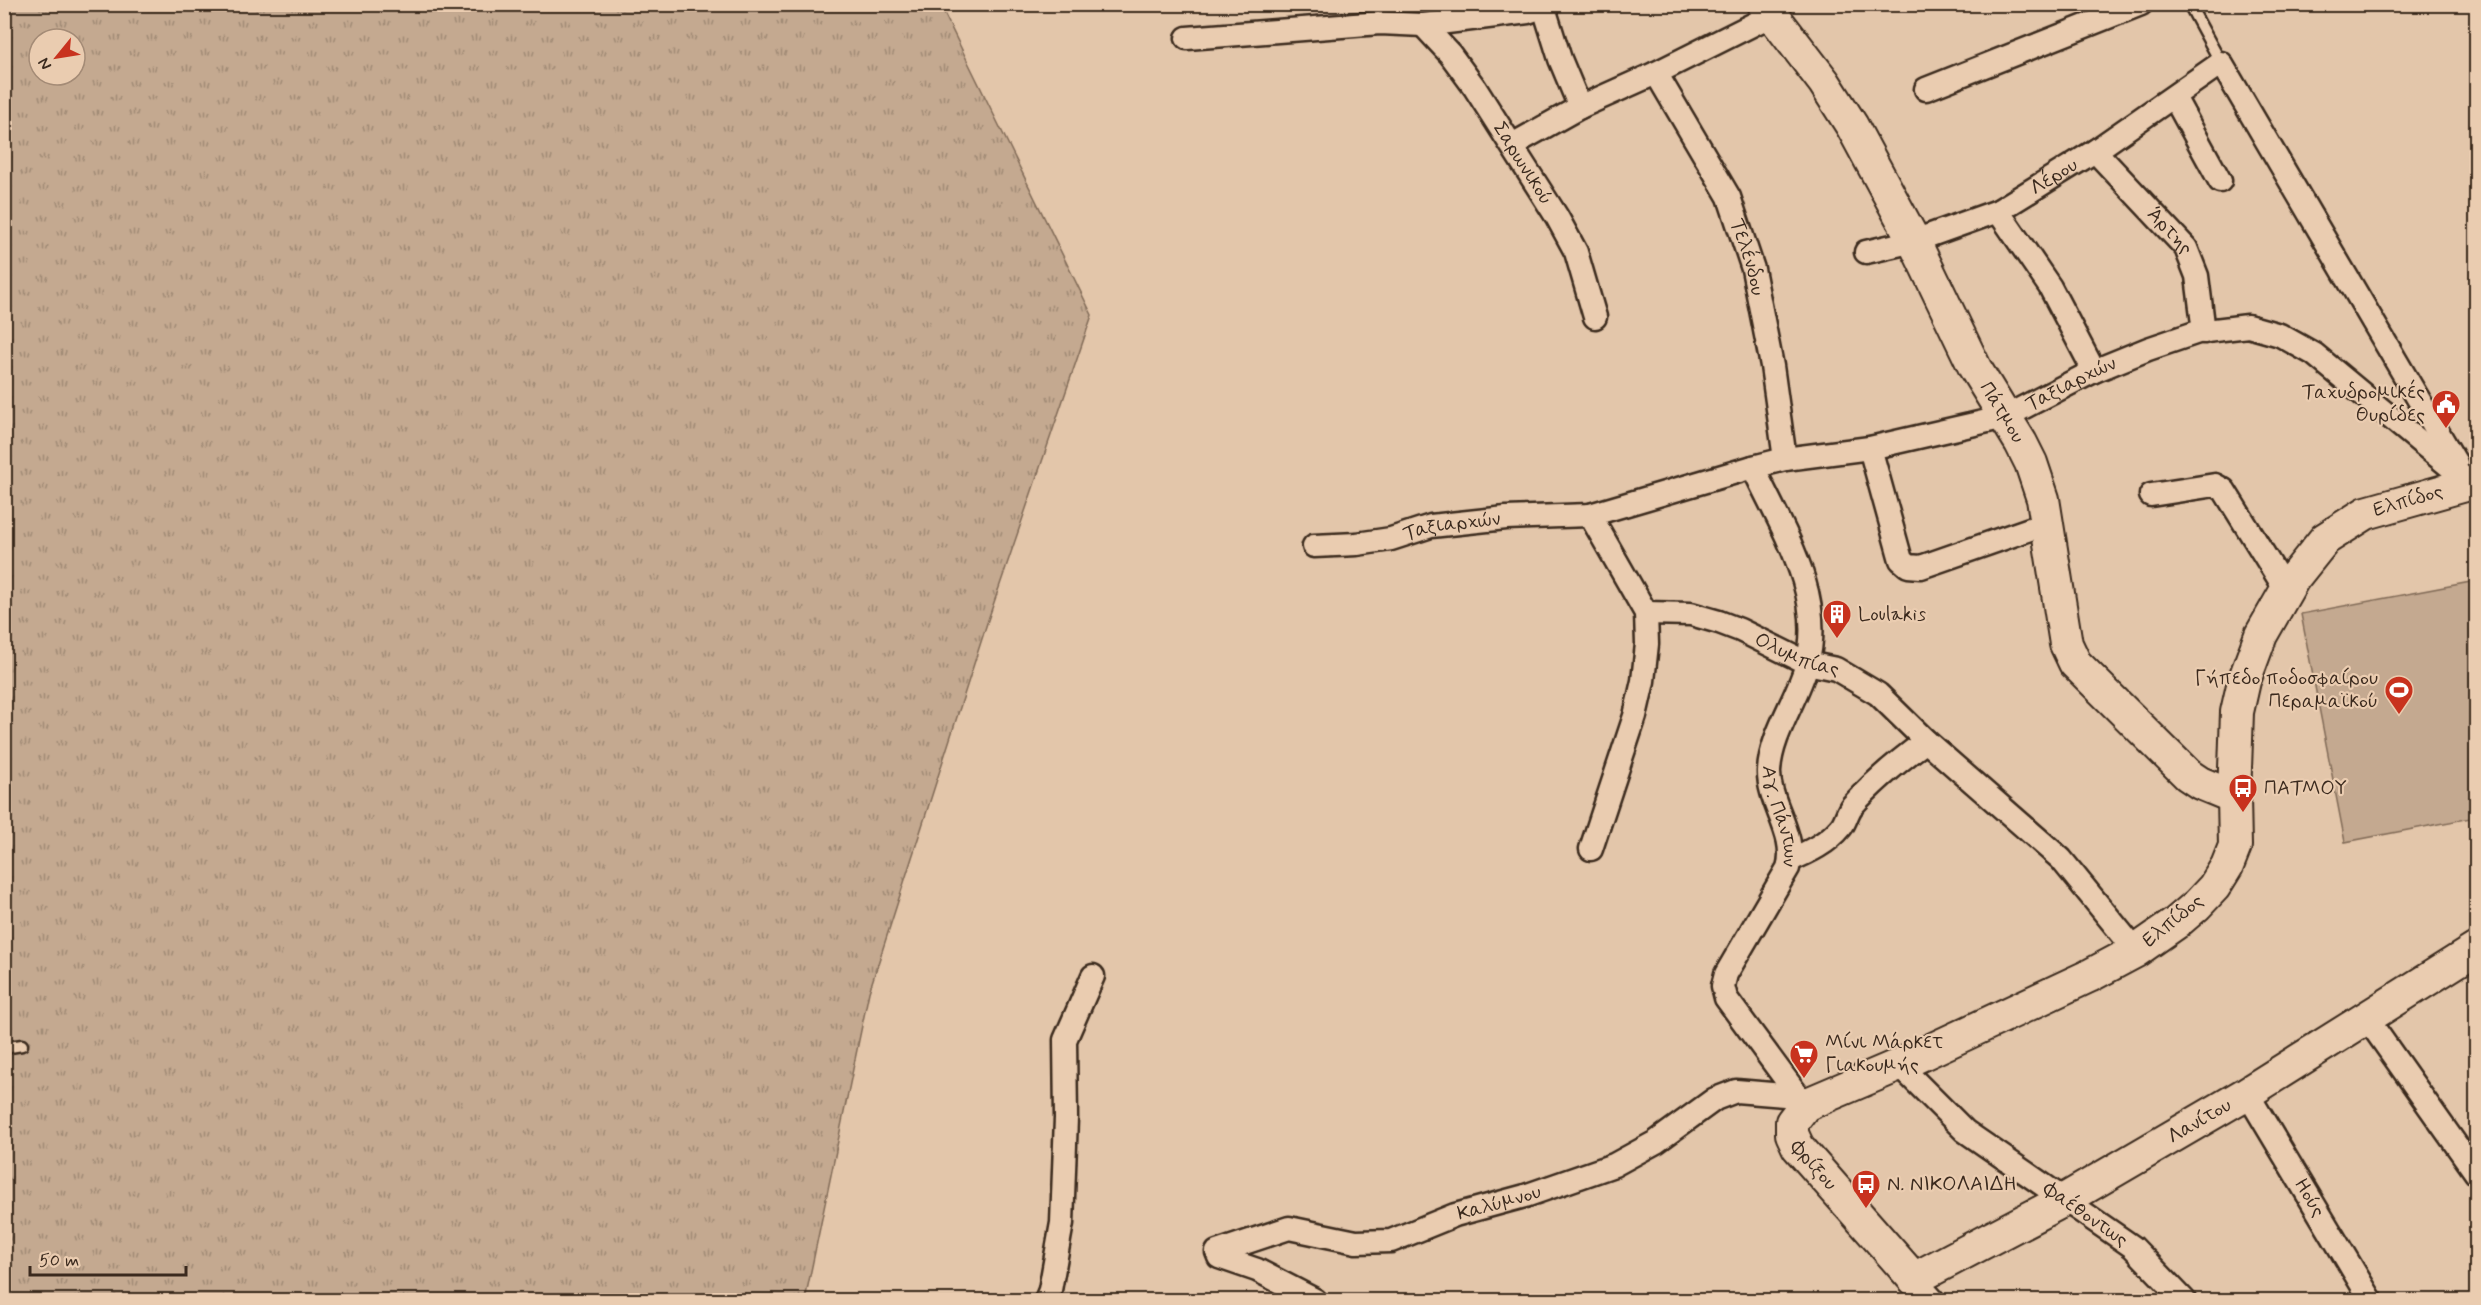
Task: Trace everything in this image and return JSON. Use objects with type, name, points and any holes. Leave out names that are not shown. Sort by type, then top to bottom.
[{"type":"street","points":[[1926,89],[2140,4]]},
{"type":"street","points":[[1187,38],[1383,14],[1423,25],[1528,12],[1547,6],[1560,59],[1580,107]]},
{"type":"street","points":[[1512,145],[1580,107],[1656,73],[1768,10]]},
{"type":"street","name":"Πάτμου","points":[[1768,10],[1824,82],[1852,126],[1914,241],[1975,368],[2021,443],[2038,480],[2066,644],[2075,663],[2188,775],[2200,783],[2234,797]]},
{"type":"street","name":"Σαρωνικού","points":[[1423,25],[1469,79],[1557,217],[1576,252],[1595,317]]},
{"type":"street","points":[[2221,63],[2471,481]]},
{"type":"street","name":"Λέρου","points":[[1866,252],[1914,241],[1998,211],[2095,151],[2221,63]]},
{"type":"street","name":"Τελένδου","points":[[1656,73],[1728,197],[1753,269],[1772,366],[1785,459]]},
{"type":"street","points":[[2174,97],[2220,181]]},
{"type":"street","name":"Άρτης","points":[[2095,151],[2186,248],[2197,276],[2204,332]]},
{"type":"street","points":[[1998,211],[2050,287],[2094,371]]},
{"type":"street","name":"Ταξιαρχών","points":[[1314,546],[1391,539],[1431,526],[1506,518],[1590,514],[1785,459],[1870,448],[2005,417],[2094,371],[2148,349],[2204,332],[2248,326],[2280,335],[2314,354],[2471,481]]},
{"type":"street","points":[[1870,448],[1901,560],[1908,566],[1920,567],[2047,523]]},
{"type":"street","name":"Αγ. Πάντων","points":[[1753,467],[1804,579],[1811,618],[1807,663],[1771,756],[1770,786],[1790,845],[1790,860],[1788,868],[1726,974],[1723,986],[1726,998],[1801,1100]]},
{"type":"street","name":"Ελπίδος","points":[[1801,1100],[1899,1065],[2089,976],[2136,951],[2176,924],[2214,887],[2227,866],[2235,846],[2237,712],[2244,681],[2261,635],[2286,590],[2325,539],[2356,518],[2471,481]]},
{"type":"street","points":[[2151,495],[2215,485],[2224,489],[2286,590]]},
{"type":"street","points":[[1590,514],[1646,613],[1647,644],[1643,681],[1635,716],[1592,849]]},
{"type":"street","name":"Ολυμπίας","points":[[1646,613],[1692,615],[1719,622],[1807,663],[1836,669],[1878,694],[1926,741],[2061,859],[2136,951]]},
{"type":"street","points":[[1790,860],[1808,853],[1826,841],[1842,826],[1851,808],[1901,759],[1926,741]]},
{"type":"street","name":"Λανίτου","points":[[1923,1290],[2064,1200],[2247,1093],[2476,949]]},
{"type":"street","points":[[1046,1300],[1050,1290],[1062,1223],[1066,1118],[1065,1040],[1093,976]]},
{"type":"street","points":[[2366,1017],[2476,1173]]},
{"type":"street","name":"Φαέθοντως","points":[[1899,1065],[1965,1131],[2133,1247],[2184,1300]]},
{"type":"street","name":"Καλύμνου","points":[[1315,1300],[1273,1278],[1219,1257],[1217,1252],[1289,1228],[1356,1242],[1391,1241],[1455,1215],[1525,1196],[1614,1165],[1656,1142],[1715,1099],[1736,1091],[1801,1100]]},
{"type":"street","name":"Ηούς","points":[[2247,1093],[2371,1300]]},
{"type":"street","name":"Φρίξου","points":[[1801,1100],[1792,1122],[1792,1134],[1798,1147],[1923,1290]]},
{"type":"lane","points":[[2189,4],[2221,63]]},
{"type":"lane","points":[[4,1048],[22,1045]]},
{"type":"green space","points":[[5,5],[940,5],[1092,315],[988,620],[869,992],[805,1300],[5,1300]]},
{"type":"green space","name":"Γήπεδο ποδοσφαίρου Περαμαϊκού","points":[[2476,581],[2476,817],[2345,842],[2301,614]]},
{"type":"place","name":"Ταχυδρομικές Θυρίδες","points":[[2446,430]]},
{"type":"place","name":"Loulakis","points":[[1837,640]]},
{"type":"place","name":"Γήπεδο ποδοσφαίρου Περαμαϊκού","points":[[2399,716]]},
{"type":"place","name":"ΠΑΤΜΟΥ","points":[[2243,814]]},
{"type":"place","name":"Μίνι Μάρκετ Γιακουμής","points":[[1804,1080]]},
{"type":"place","name":"Ν. ΝΙΚΟΛΑΙΔΗ","points":[[1866,1210]]}]
